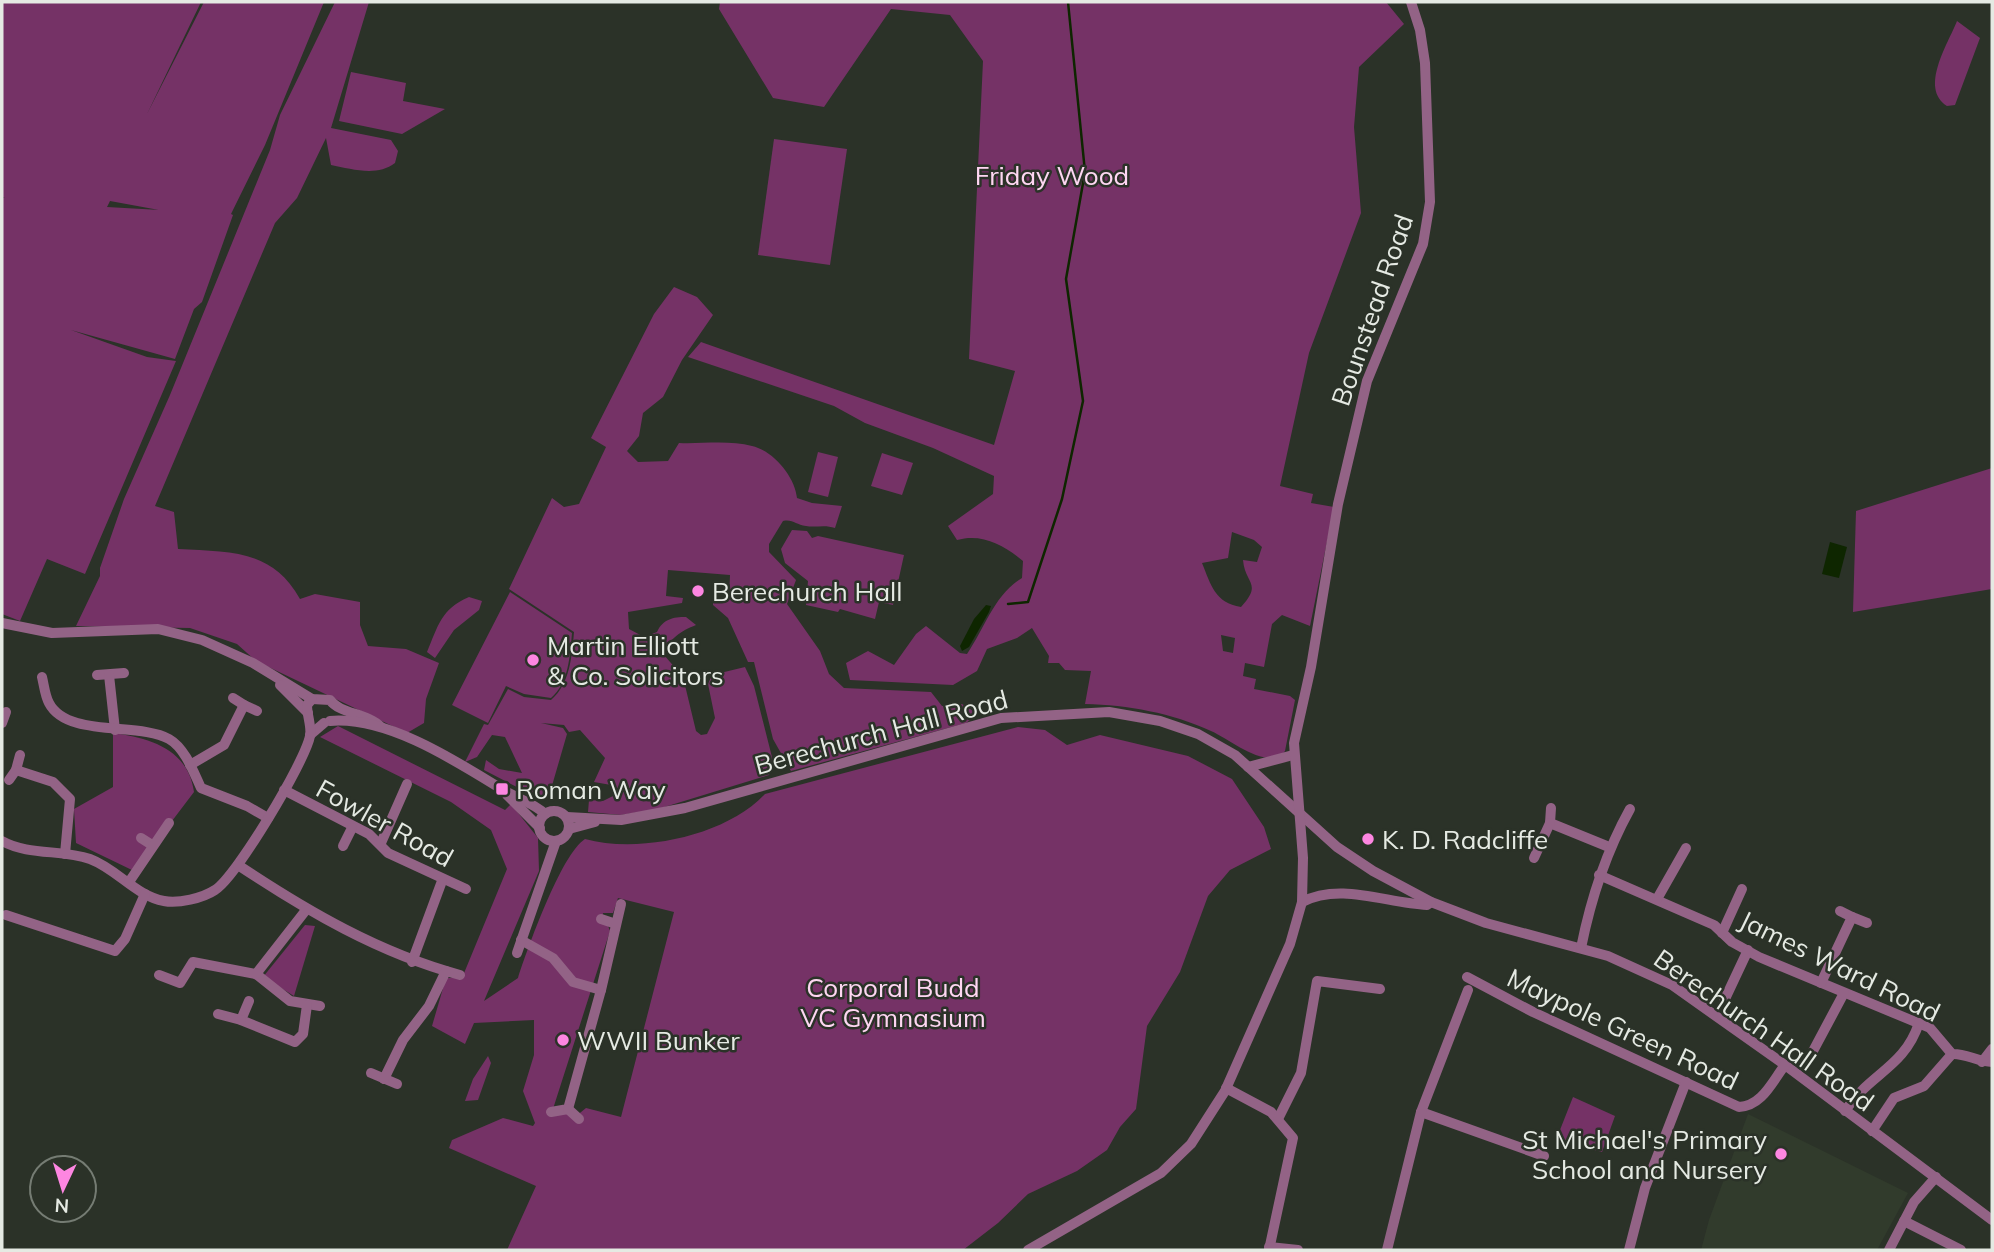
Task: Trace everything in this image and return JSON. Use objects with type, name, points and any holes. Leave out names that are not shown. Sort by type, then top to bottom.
[{"type":"street","name":"Bounstead Road","points":[[1028,1250],[1174,1163],[1198,1135],[1226,1088],[1290,944],[1302,902],[1302,845],[1293,755],[1354,429],[1375,354],[1408,288],[1426,231],[1430,202],[1427,94],[1420,30],[1411,2]]},
{"type":"street","points":[[2,623],[60,633],[158,629],[202,640],[243,657],[312,699],[323,698],[360,714],[381,727],[470,769],[545,814]]},
{"type":"street","points":[[97,675],[124,673]]},
{"type":"street","points":[[109,674],[115,730]]},
{"type":"street","points":[[42,677],[49,704],[68,720],[115,730],[152,733],[170,739],[206,792],[247,806],[268,818]]},
{"type":"street","points":[[276,678],[309,716],[327,722],[352,720],[381,727]]},
{"type":"street","points":[[233,698],[257,710]]},
{"type":"street","points":[[310,735],[307,705],[312,699]]},
{"type":"street","points":[[2,841],[30,851],[89,859],[145,894],[165,901],[196,898],[217,890],[238,865],[268,818],[310,735],[327,722],[335,711],[333,704]]},
{"type":"street","points":[[190,765],[224,745],[244,705]]},
{"type":"street","name":"Berechurch Hall Road","points":[[569,829],[599,821],[641,817],[685,808],[994,720],[1027,715],[1132,714],[1198,734],[1235,755],[1319,831],[1373,871],[1431,902],[1496,926],[1628,963],[1672,985],[1785,1065],[1992,1220]]},
{"type":"street","points":[[9,780],[16,770],[20,755]]},
{"type":"street","points":[[1248,767],[1293,755]]},
{"type":"street","points":[[16,770],[53,782],[70,799],[65,854]]},
{"type":"street","points":[[381,843],[407,784]]},
{"type":"street","name":"Fowler Road","points":[[284,790],[381,843],[388,853],[442,881],[466,890]]},
{"type":"street","points":[[505,791],[547,839],[556,841]]},
{"type":"street","points":[[1534,858],[1550,823],[1551,808]]},
{"type":"street","points":[[1581,948],[1599,875],[1609,847],[1630,809]]},
{"type":"street","points":[[517,953],[556,841],[569,829],[567,817],[555,811],[545,814],[539,822],[540,828]]},
{"type":"street","name":"Berechurch Hall Road","points":[[567,817],[599,821]]},
{"type":"street","points":[[129,882],[169,822]]},
{"type":"street","points":[[1550,823],[1609,847]]},
{"type":"street","points":[[344,846],[352,828]]},
{"type":"street","points":[[1302,845],[1319,831]]},
{"type":"street","points":[[141,838],[152,845]]},
{"type":"street","points":[[1657,899],[1686,848]]},
{"type":"street","points":[[238,865],[306,910],[412,962],[460,975]]},
{"type":"street","name":"James Ward Road","points":[[1599,875],[1714,925],[1748,950],[1821,984],[1919,1023],[1942,1039],[1952,1054],[1987,1062],[1992,1049]]},
{"type":"street","points":[[412,962],[442,881]]},
{"type":"street","points":[[1722,933],[1739,909],[1742,889]]},
{"type":"street","points":[[1302,902],[1330,891],[1409,904],[1427,905],[1431,902]]},
{"type":"street","points":[[6,915],[115,951],[125,939],[145,894]]},
{"type":"street","points":[[568,1109],[601,990],[621,904]]},
{"type":"street","points":[[256,974],[306,910]]},
{"type":"street","points":[[1840,911],[1867,923]]},
{"type":"street","points":[[1821,984],[1852,917]]},
{"type":"street","points":[[601,919],[616,924]]},
{"type":"street","points":[[521,940],[553,958],[573,982],[601,990]]},
{"type":"street","points":[[1724,1000],[1748,950]]},
{"type":"street","points":[[159,975],[179,988],[193,962],[256,974],[290,1001],[320,1006]]},
{"type":"street","points":[[384,1079],[403,1040],[429,1006],[446,971]]},
{"type":"street","name":"Maypole Green Road","points":[[1467,977],[1533,1012],[1739,1107],[1748,1107],[1760,1100],[1785,1065]]},
{"type":"street","points":[[1278,1119],[1301,1073],[1317,981],[1380,989]]},
{"type":"street","points":[[1387,1250],[1421,1112],[1468,990]]},
{"type":"street","points":[[1812,1053],[1819,1029],[1843,993]]},
{"type":"street","points":[[241,1020],[249,1001]]},
{"type":"street","points":[[218,1014],[241,1020],[295,1042],[303,1034],[307,1005]]},
{"type":"street","points":[[1845,1111],[1864,1086],[1908,1050],[1919,1023]]},
{"type":"street","points":[[1872,1131],[1894,1098],[1924,1086],[1952,1054]]},
{"type":"street","points":[[371,1073],[397,1084]]},
{"type":"street","points":[[1629,1250],[1645,1188],[1686,1082]]},
{"type":"street","points":[[1226,1088],[1271,1112],[1293,1138],[1269,1249],[1298,1250]]},
{"type":"street","points":[[551,1112],[568,1109]]},
{"type":"street","points":[[568,1109],[579,1119]]},
{"type":"street","points":[[1421,1112],[1544,1156]]},
{"type":"street","points":[[1889,1250],[1914,1202],[1936,1177]]},
{"type":"street","points":[[1903,1222],[1961,1250]]},
{"type":"shaded area","points":[[1830,542],[1847,547],[1839,578],[1822,574]]},
{"type":"shaded area","points":[[986,605],[991,606],[989,612],[969,647],[962,651],[960,646],[974,619]]},
{"type":"shaded area","name":"St Michael's Primary School and Nursery","points":[[1748,1114],[1908,1193],[1877,1250],[1701,1250],[1709,1220]]},
{"type":"green space","points":[[2,2],[201,2],[147,114],[204,2],[324,2],[265,145],[231,214],[233,215],[202,302],[194,309],[175,359],[71,330],[147,357],[176,361],[85,574],[47,559],[20,621],[2,614],[2,198],[5,198],[2,197]],"holes":[[[110,201],[159,210],[107,207]]]},
{"type":"green space","points":[[335,2],[369,2],[331,128],[391,140],[398,151],[395,163],[372,171],[331,165],[326,138],[297,198],[275,223],[155,506],[174,512],[178,549],[232,553],[263,562],[289,583],[300,599],[315,594],[360,602],[360,625],[368,646],[406,649],[439,663],[426,699],[424,723],[407,733],[256,661],[237,644],[190,628],[76,626],[100,576],[100,568],[124,499],[170,395],[270,150],[280,115]]},
{"type":"green space","name":"Friday Wood","points":[[720,2],[1386,2],[1404,24],[1359,67],[1354,127],[1361,213],[1309,353],[1280,486],[1313,494],[1311,503],[1334,507],[1310,626],[1282,615],[1272,624],[1264,667],[1245,663],[1243,676],[1256,679],[1254,689],[1290,696],[1295,700],[1285,751],[1280,757],[1253,754],[1211,731],[1165,715],[1133,708],[1085,704],[1091,671],[1065,670],[1059,663],[1048,663],[1049,656],[1032,628],[1017,638],[987,649],[977,671],[953,685],[850,680],[846,663],[868,651],[894,665],[916,634],[926,626],[960,653],[967,654],[1004,593],[1022,578],[1023,561],[1016,555],[984,539],[957,540],[948,526],[993,494],[994,476],[933,448],[865,423],[834,406],[688,357],[701,342],[994,445],[1015,371],[969,359],[983,61],[950,15],[891,9],[824,107],[773,98],[719,9]],"holes":[[[1232,532],[1254,540],[1262,547],[1257,562],[1243,560],[1252,588],[1241,607],[1225,602],[1215,592],[1202,563],[1228,558]],[[1221,635],[1235,638],[1233,653],[1223,651]]]},
{"type":"green space","points":[[1957,21],[1980,38],[1955,105],[1947,106],[1939,98],[1935,77],[1942,53]]},
{"type":"green space","points":[[351,72],[406,83],[403,101],[445,109],[402,134],[339,121]]},
{"type":"green space","points":[[774,139],[847,149],[830,265],[758,255]]},
{"type":"green space","points":[[674,287],[697,297],[713,315],[682,360],[663,397],[643,413],[639,436],[627,451],[638,462],[668,461],[679,443],[752,446],[768,453],[782,466],[792,482],[797,498],[812,503],[842,506],[835,528],[783,521],[769,544],[769,552],[796,580],[787,604],[820,651],[829,674],[844,688],[931,692],[942,706],[962,704],[978,714],[966,723],[791,771],[773,739],[754,662],[748,662],[728,618],[713,605],[713,600],[729,600],[730,575],[668,570],[666,596],[683,598],[682,603],[628,612],[629,629],[644,637],[657,632],[662,624],[673,618],[686,617],[696,625],[676,636],[664,655],[683,677],[696,731],[701,735],[707,734],[715,718],[708,684],[712,675],[745,667],[754,686],[774,765],[769,775],[658,809],[621,815],[588,812],[589,800],[603,801],[613,796],[611,785],[594,782],[605,758],[580,730],[569,732],[564,725],[541,723],[563,728],[567,734],[549,796],[540,799],[484,770],[486,760],[499,769],[522,773],[505,737],[492,735],[477,757],[465,762],[484,724],[488,725],[508,689],[524,697],[551,700],[566,678],[574,632],[509,589],[552,498],[564,507],[579,504],[606,447],[591,438],[654,314]]},
{"type":"green space","points":[[818,452],[838,457],[828,497],[808,492]]},
{"type":"green space","points":[[882,453],[913,463],[902,495],[871,486]]},
{"type":"green space","points":[[1992,468],[1992,589],[1853,612],[1856,511]]},
{"type":"green space","points":[[792,530],[807,531],[812,538],[818,536],[904,555],[893,605],[879,602],[875,619],[840,609],[838,612],[806,605],[808,581],[785,563],[781,549]]},
{"type":"green space","points":[[510,592],[572,633],[569,659],[562,685],[551,698],[524,694],[506,686],[488,723],[452,705]]},
{"type":"green space","points":[[469,597],[482,601],[479,610],[454,630],[435,658],[427,652],[438,626],[452,607]]},
{"type":"green space","name":"Corporal Budd VC Gymnasium","points":[[338,726],[505,810],[511,804],[538,838],[539,871],[484,1001],[518,978],[556,882],[576,848],[585,839],[630,844],[681,838],[728,821],[765,794],[1018,727],[1045,730],[1067,745],[1100,735],[1188,756],[1232,779],[1264,827],[1271,849],[1230,870],[1208,896],[1180,972],[1147,1026],[1136,1109],[1120,1127],[1107,1150],[1077,1171],[1028,1194],[998,1223],[963,1250],[507,1250],[536,1186],[449,1148],[452,1140],[503,1118],[533,1126],[535,1123],[523,1091],[534,1055],[534,1020],[474,1023],[465,1044],[432,1026],[446,978],[462,978],[507,869],[491,830],[451,802],[320,737]],"holes":[[[618,898],[674,912],[621,1117],[586,1108],[575,1117],[561,1109],[552,1112],[610,931],[607,923],[602,920],[603,913],[613,913]]]},
{"type":"green space","points":[[113,733],[140,738],[165,748],[184,765],[194,792],[134,871],[76,843],[74,809],[113,787]]},
{"type":"green space","points":[[305,925],[315,926],[294,996],[263,977]]},
{"type":"green space","points":[[488,1056],[491,1063],[478,1100],[465,1101],[473,1079]]},
{"type":"green space","points":[[1573,1097],[1615,1116],[1602,1152],[1556,1140]]},
{"type":"waterway","points":[[1008,604],[1028,602],[1062,499],[1083,401],[1066,279],[1085,172],[1068,2]]},
{"type":"place","name":"Berechurch Hall","points":[[698,591]]},
{"type":"place","name":"Martin Elliott & Co. Solicitors","points":[[533,660]]},
{"type":"place","name":"Roman Way","points":[[502,789]]},
{"type":"place","name":"K. D. Radcliffe","points":[[1368,839]]},
{"type":"place","name":"WWII Bunker","points":[[563,1040]]},
{"type":"place","name":"St Michael's Primary School and Nursery","points":[[1781,1154]]}]
